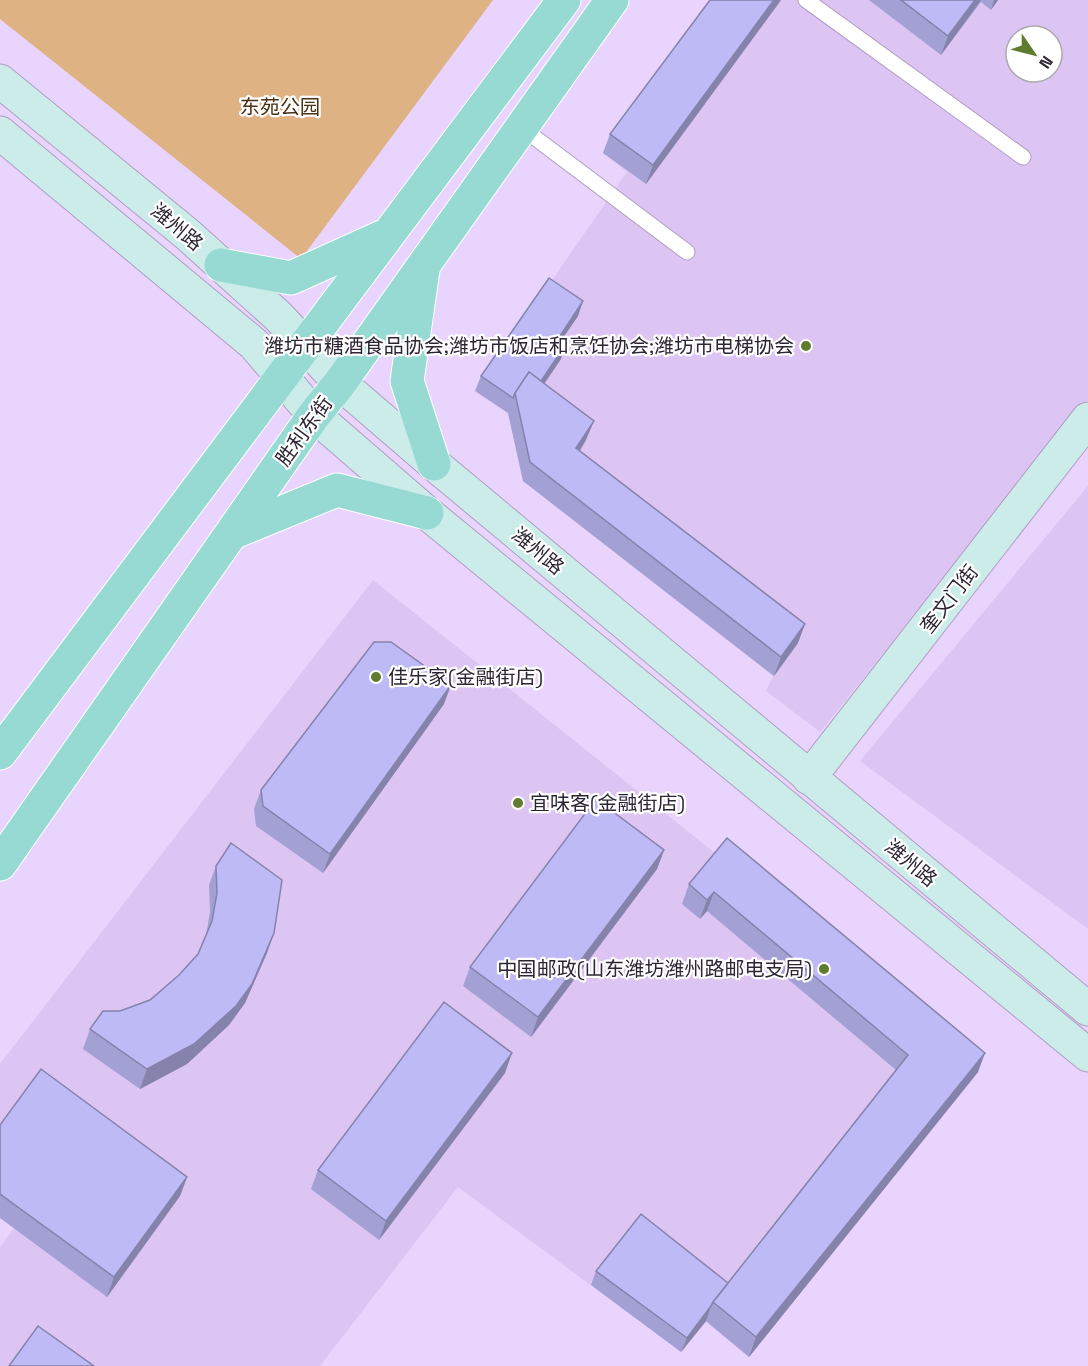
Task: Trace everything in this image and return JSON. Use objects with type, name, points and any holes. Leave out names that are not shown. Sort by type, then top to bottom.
[{"type":"main road","points":[[0,753],[283,376],[304,344],[564,0]]},
{"type":"main road","name":"胜利东街","points":[[0,864],[314,415],[340,383],[612,0]]},
{"type":"main road","name":"潍州路","points":[[0,81],[221,265],[304,344],[340,383],[434,464],[1088,1010]]},
{"type":"main road","name":"潍州路","points":[[0,133],[255,344],[314,415],[427,513],[1088,1055]]},
{"type":"main road","points":[[221,265],[291,278],[386,235]]},
{"type":"main road","points":[[424,266],[407,381],[434,464]]},
{"type":"main road","name":"奎文门街","points":[[809,778],[1088,419]]},
{"type":"main road","points":[[232,532],[337,490],[427,513]]},
{"type":"lane","points":[[806,0],[1023,157]]},
{"type":"lane","points":[[522,128],[687,252]]},
{"type":"shaded area","points":[[718,0],[1088,0],[1088,400],[820,732],[766,691],[773,676],[523,481],[508,413],[475,391],[627,172],[603,153]]},
{"type":"shaded area","points":[[1088,486],[1088,929],[860,761]]},
{"type":"shaded area","points":[[373,580],[720,857],[978,1072],[749,1357],[706,1322],[681,1352],[458,1187],[320,1366],[0,1366],[0,1247],[14,1228],[0,1218],[0,1064]]},
{"type":"green space","name":"东苑公园","points":[[0,0],[493,0],[301,259],[0,19]]},
{"type":"building","points":[[710,0],[774,0],[653,165],[610,134]]},
{"type":"building","points":[[901,0],[975,0],[948,36]]},
{"type":"building","points":[[549,278],[583,301],[558,339],[566,344],[541,381],[529,372],[513,398],[481,376]]},
{"type":"building","points":[[529,372],[594,421],[576,448],[805,624],[781,657],[530,462],[515,393]]},
{"type":"building","points":[[374,642],[391,642],[451,685],[330,854],[263,806],[261,790]]},
{"type":"building","points":[[596,799],[664,850],[538,1017],[470,967]]},
{"type":"building","points":[[727,838],[985,1053],[756,1337],[713,1302],[908,1055],[714,892],[707,900],[689,884]]},
{"type":"building","points":[[231,843],[282,880],[274,933],[252,984],[236,1006],[194,1044],[147,1069],[90,1029],[103,1011],[120,1011],[150,1000],[179,975],[198,954],[212,921],[217,893],[216,866]]},
{"type":"building","points":[[444,1002],[512,1053],[386,1221],[318,1170]]},
{"type":"building","points":[[41,1069],[187,1177],[114,1277],[0,1194],[0,1125]]},
{"type":"building","points":[[641,1214],[728,1283],[687,1338],[596,1271]]},
{"type":"building","points":[[38,1326],[94,1366],[9,1366]]},
{"type":"place","name":"潍坊市糖酒食品协会;潍坊市饭店和烹饪协会;潍坊市电梯协会","points":[[806,346]]},
{"type":"place","name":"佳乐家(金融街店)","points":[[376,677]]},
{"type":"place","name":"宜味客(金融街店)","points":[[518,803]]},
{"type":"place","name":"中国邮政(山东潍坊潍州路邮电支局)","points":[[824,969]]}]
